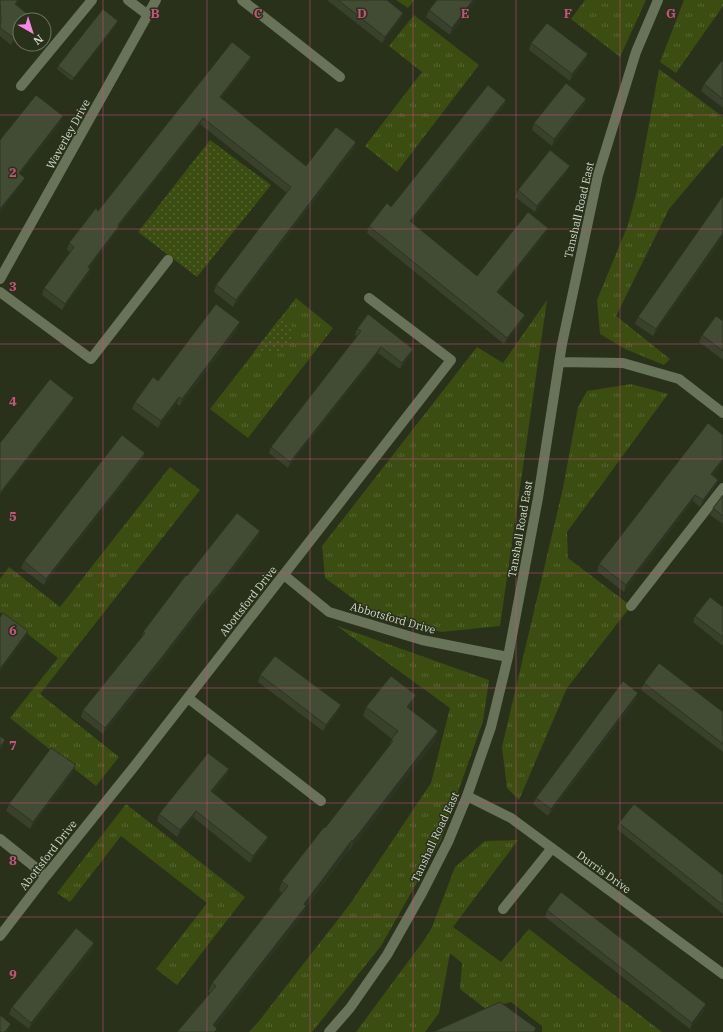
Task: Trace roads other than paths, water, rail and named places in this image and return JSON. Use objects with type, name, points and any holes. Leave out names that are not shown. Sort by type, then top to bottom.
[{"type":"street","points":[[21,86],[92,0]]},
{"type":"street","points":[[128,0],[148,15]]},
{"type":"street","name":"Waverley Drive","points":[[0,279],[156,0]]},
{"type":"street","points":[[242,0],[340,77]]},
{"type":"street","name":"Tanshall Road East","points":[[329,1032],[350,1008],[391,948],[422,893],[448,842],[467,796],[491,728],[508,657],[538,498],[563,336],[598,175],[636,52],[658,0]]},
{"type":"street","points":[[0,292],[91,358],[168,260]]},
{"type":"street","name":"Abottsford Drive","points":[[0,936],[46,876],[134,768],[450,360],[369,298]]},
{"type":"street","points":[[559,362],[623,363],[679,379],[723,413]]},
{"type":"street","points":[[631,606],[723,488]]},
{"type":"street","name":"Abbotsford Drive","points":[[284,575],[329,612],[422,640],[508,657]]},
{"type":"street","points":[[188,698],[321,801]]},
{"type":"street","name":"Durris Drive","points":[[467,796],[511,818],[723,974]]},
{"type":"street","points":[[0,839],[46,876]]},
{"type":"street","points":[[503,909],[552,848]]}]
